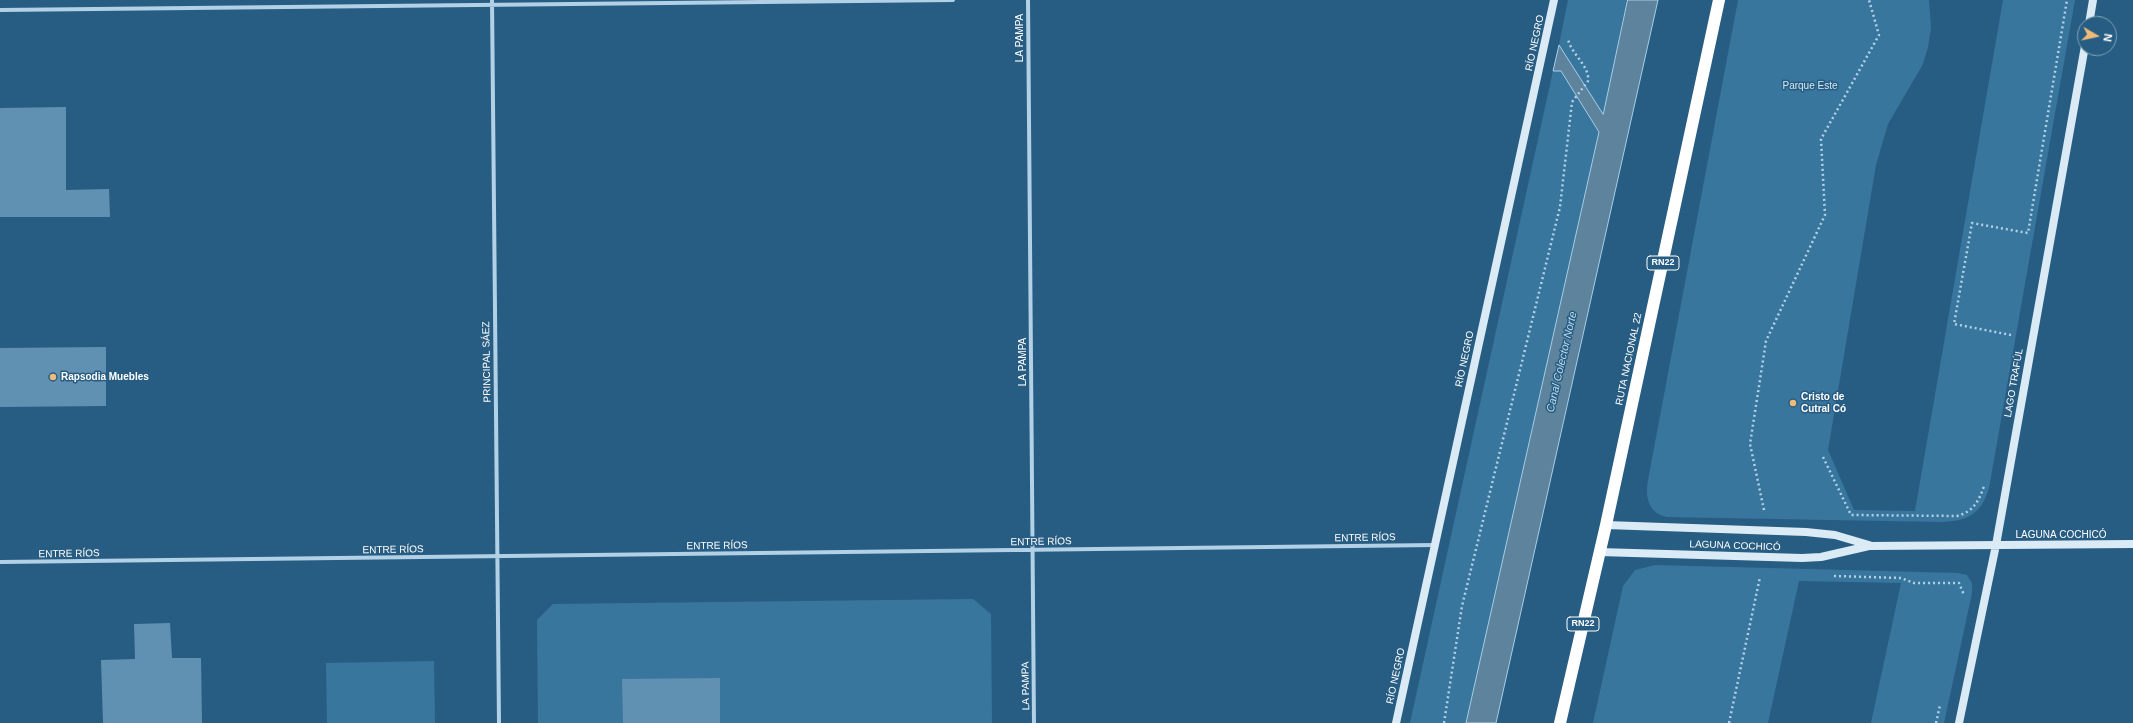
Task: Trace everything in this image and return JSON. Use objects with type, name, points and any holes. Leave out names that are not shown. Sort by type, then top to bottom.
[{"type":"highway","name":"RUTA NACIONAL 22","points":[[1560,723],[1606,525],[1719,0]]},
{"type":"street","points":[[0,10],[492,2],[953,0]]},
{"type":"street","name":"LA PAMPA","points":[[1028,0],[1034,723]]},
{"type":"street","name":"RÍO NEGRO","points":[[1396,723],[1554,0]]},
{"type":"street","points":[[2090,16],[2093,0]]},
{"type":"street","name":"PRINCIPAL SÁEZ","points":[[492,2],[499,723]]},
{"type":"street","name":"LAGO TRAFÚL","points":[[1959,723],[1996,545],[2083,56]]},
{"type":"street","name":"LAGUNA COCHICÓ","points":[[1606,525],[1806,532],[1835,535],[1869,546]]},
{"type":"street","name":"LAGUNA COCHICÓ","points":[[1599,552],[1811,558],[1869,546],[2133,544]]},
{"type":"street","name":"ENTRE RÍOS","points":[[0,562],[1435,545]]},
{"type":"path","points":[[1764,511],[1750,444],[1766,341],[1825,215],[1821,139],[1879,35],[1869,0]]},
{"type":"path","points":[[2010,341],[2011,334],[1954,324],[1972,223],[2028,233],[2067,0]]},
{"type":"path","points":[[1444,723],[1462,606],[1560,207],[1572,102],[1588,81],[1588,74],[1571,50],[1568,34]]},
{"type":"path","points":[[1824,457],[1852,515],[1957,516],[1972,510],[1977,503],[1984,485]]},
{"type":"path","points":[[1729,723],[1760,575],[1768,575]]},
{"type":"path","points":[[1831,576],[1901,578],[1914,583],[1959,583],[1964,593],[1962,601]]},
{"type":"path","points":[[1936,723],[1941,700]]},
{"type":"green space","points":[[1568,0],[1628,0],[1603,114],[1559,45]]},
{"type":"green space","name":"Parque Este","points":[[1738,0],[1929,0],[1931,28],[1923,64],[1888,124],[1876,165],[1828,450],[1854,510],[1915,511],[2003,0],[2075,0],[1989,488],[1982,504],[1977,510],[1966,518],[1941,522],[1667,517],[1656,512],[1649,503],[1647,492],[1648,480]]},
{"type":"green space","points":[[1553,71],[1561,71],[1599,132],[1466,723],[1410,723]]},
{"type":"green space","points":[[1655,565],[1958,573],[1967,575],[1972,583],[1972,593],[1944,723],[1871,723],[1901,583],[1799,581],[1768,723],[1593,723],[1623,586],[1635,570]]},
{"type":"green space","points":[[973,599],[991,614],[992,723],[538,723],[537,620],[553,604]]},
{"type":"green space","points":[[434,661],[435,723],[327,723],[326,663]]},
{"type":"water","name":"Canal Colector Norte","points":[[1628,0],[1658,0],[1496,723],[1466,723],[1599,132],[1561,71],[1553,71],[1559,45],[1603,114]]},
{"type":"building","points":[[66,107],[66,190],[109,189],[110,217],[0,217],[0,108]]},
{"type":"building","name":"Rapsodia Muebles","points":[[106,347],[106,406],[0,407],[0,348]]},
{"type":"building","points":[[170,623],[172,658],[201,658],[202,723],[103,723],[101,660],[135,659],[134,624]]},
{"type":"building","points":[[720,678],[720,723],[623,723],[622,679]]},
{"type":"place","name":"Rapsodia Muebles","points":[[53,377]]},
{"type":"place","name":"Cristo de Cutral Có","points":[[1793,403]]}]
